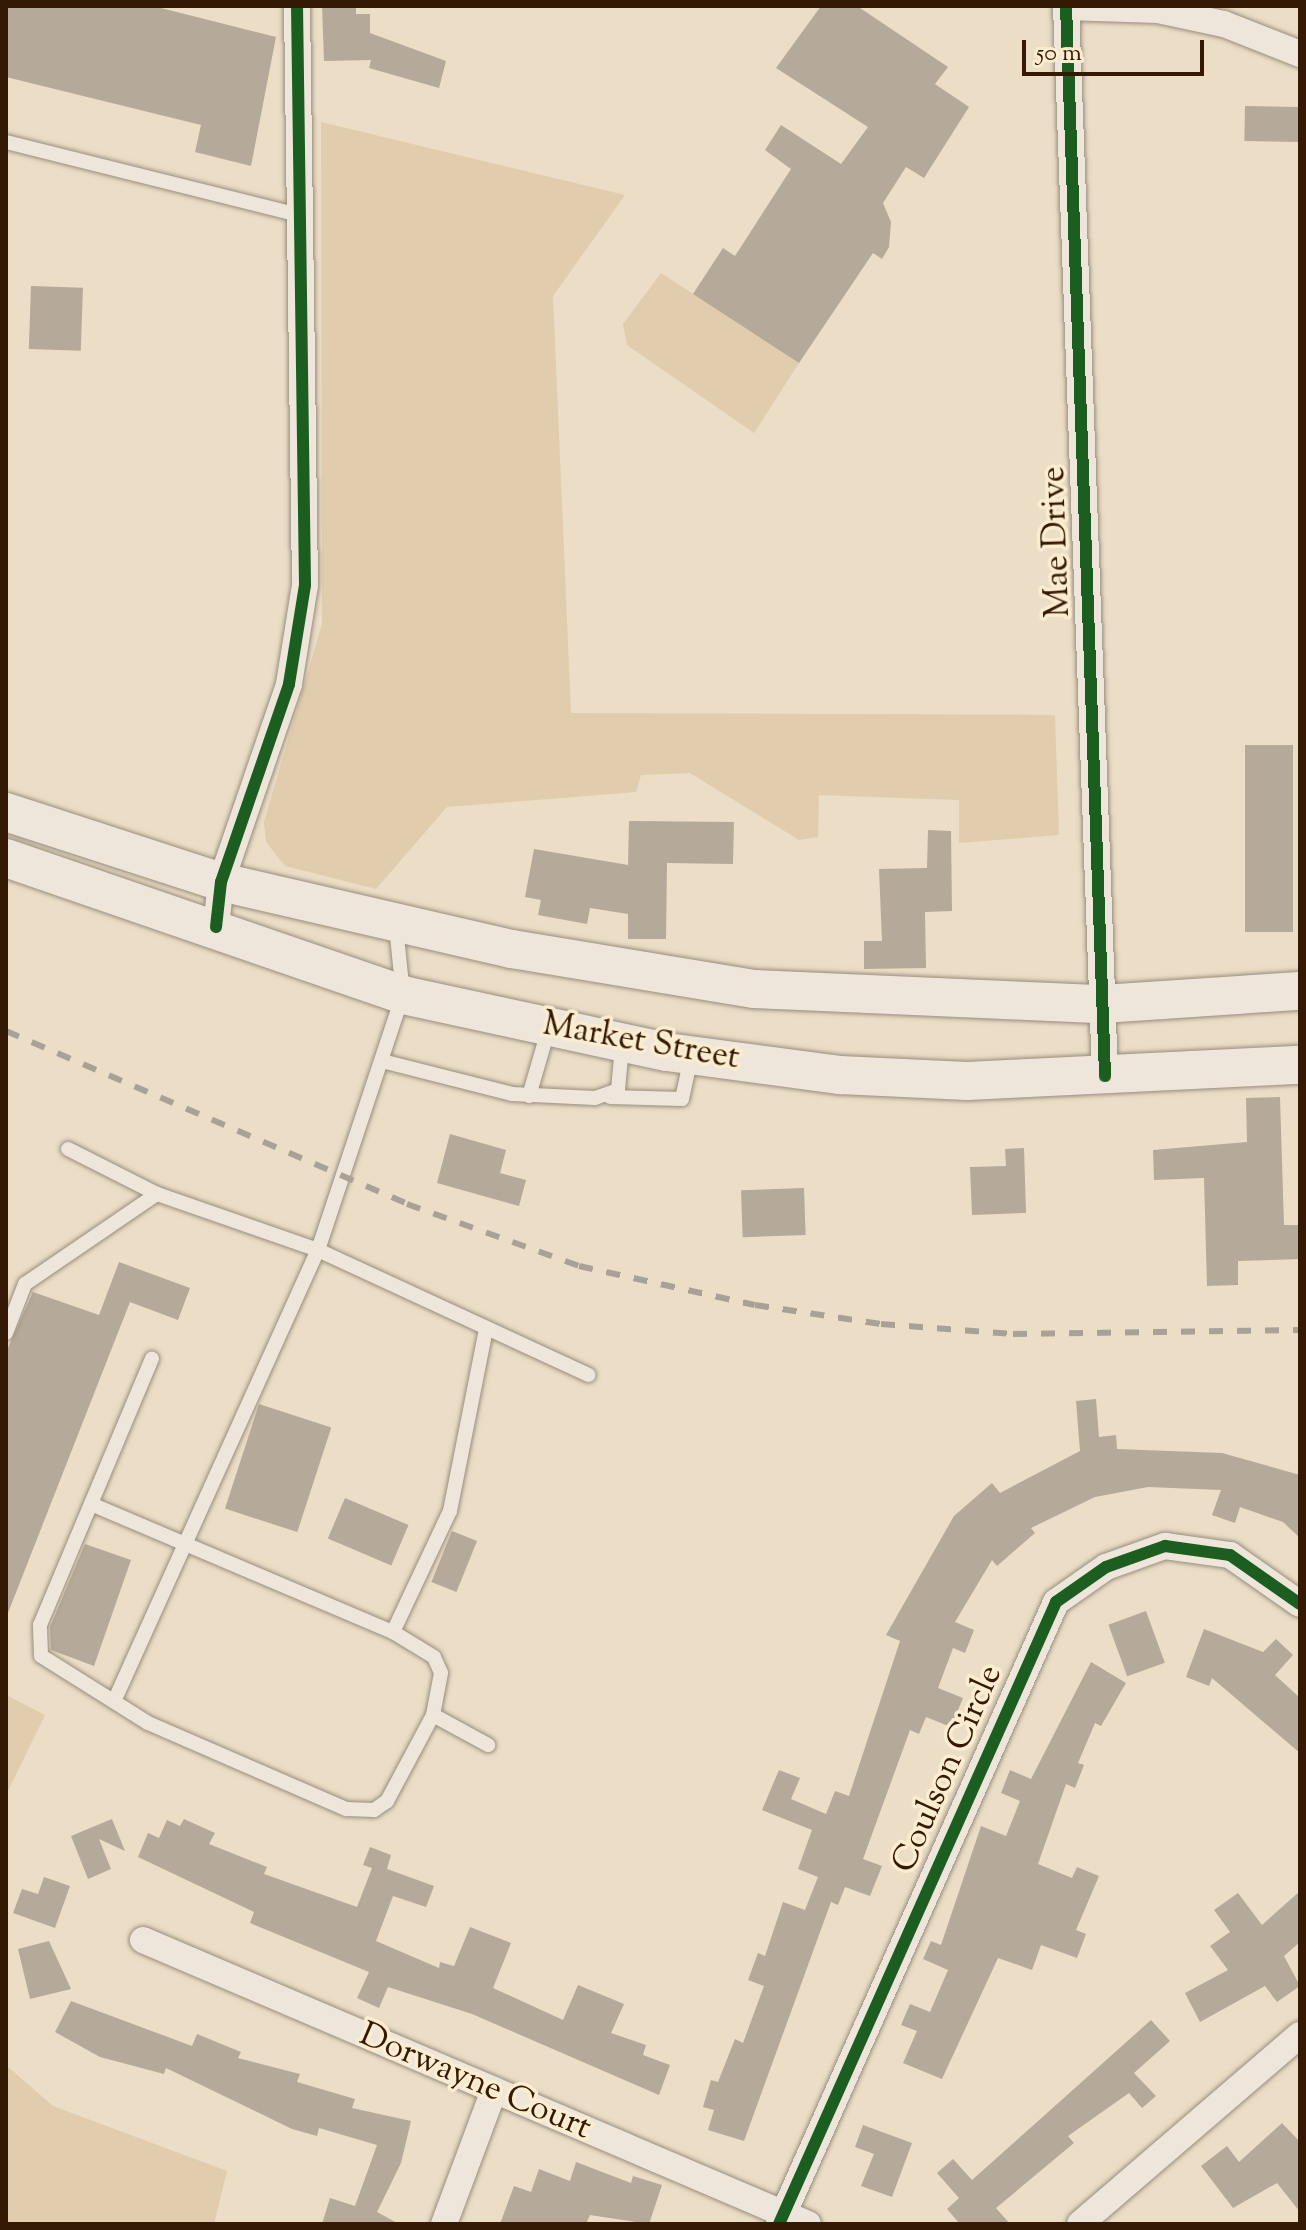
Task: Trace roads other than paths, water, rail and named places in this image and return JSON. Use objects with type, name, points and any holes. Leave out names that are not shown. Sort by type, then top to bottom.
[{"type":"main road","name":"Market Street","points":[[6,812],[221,882],[396,922],[754,989],[1102,1004],[1300,991]]},
{"type":"main road","name":"Market Street","points":[[6,858],[216,927],[403,995],[691,1055],[840,1075],[1105,1076],[1300,1065]]},
{"type":"street","points":[[216,927],[221,882],[289,684],[305,585],[297,6]]},
{"type":"street","points":[[1066,6],[1158,10],[1224,24],[1300,54]]},
{"type":"street","name":"Mae Drive","points":[[1066,6],[1105,1076]]},
{"type":"street","name":"Coulson Circle","points":[[781,2218],[1056,1602],[1106,1567],[1165,1546],[1230,1555],[1300,1604]]},
{"type":"street","name":"Dorwayne Court","points":[[143,1940],[494,2090],[781,2218],[808,2224]]},
{"type":"street","points":[[1080,2224],[1297,2045]]},
{"type":"street","points":[[444,2224],[494,2090]]},
{"type":"lane","points":[[6,142],[299,215]]},
{"type":"lane","points":[[116,1697],[318,1250],[403,995],[396,922]]},
{"type":"lane","points":[[529,1096],[549,1026]]},
{"type":"lane","points":[[610,1097],[618,1090],[622,1042]]},
{"type":"lane","points":[[382,1061],[529,1096],[682,1099],[691,1055]]},
{"type":"lane","points":[[68,1149],[157,1194],[318,1250],[588,1375]]},
{"type":"lane","points":[[6,1333],[25,1284],[157,1194]]},
{"type":"lane","points":[[393,1632],[450,1511],[486,1329]]},
{"type":"lane","points":[[91,1504],[393,1632],[434,1657],[441,1673],[433,1715],[387,1801],[360,1813],[148,1723],[116,1697],[49,1666],[37,1640],[91,1504],[152,1359]]},
{"type":"lane","points":[[433,1715],[488,1745]]},
{"type":"railway","points":[[6,1031],[407,1204],[579,1266],[755,1305],[881,1324],[1013,1334],[1300,1330]]}]
